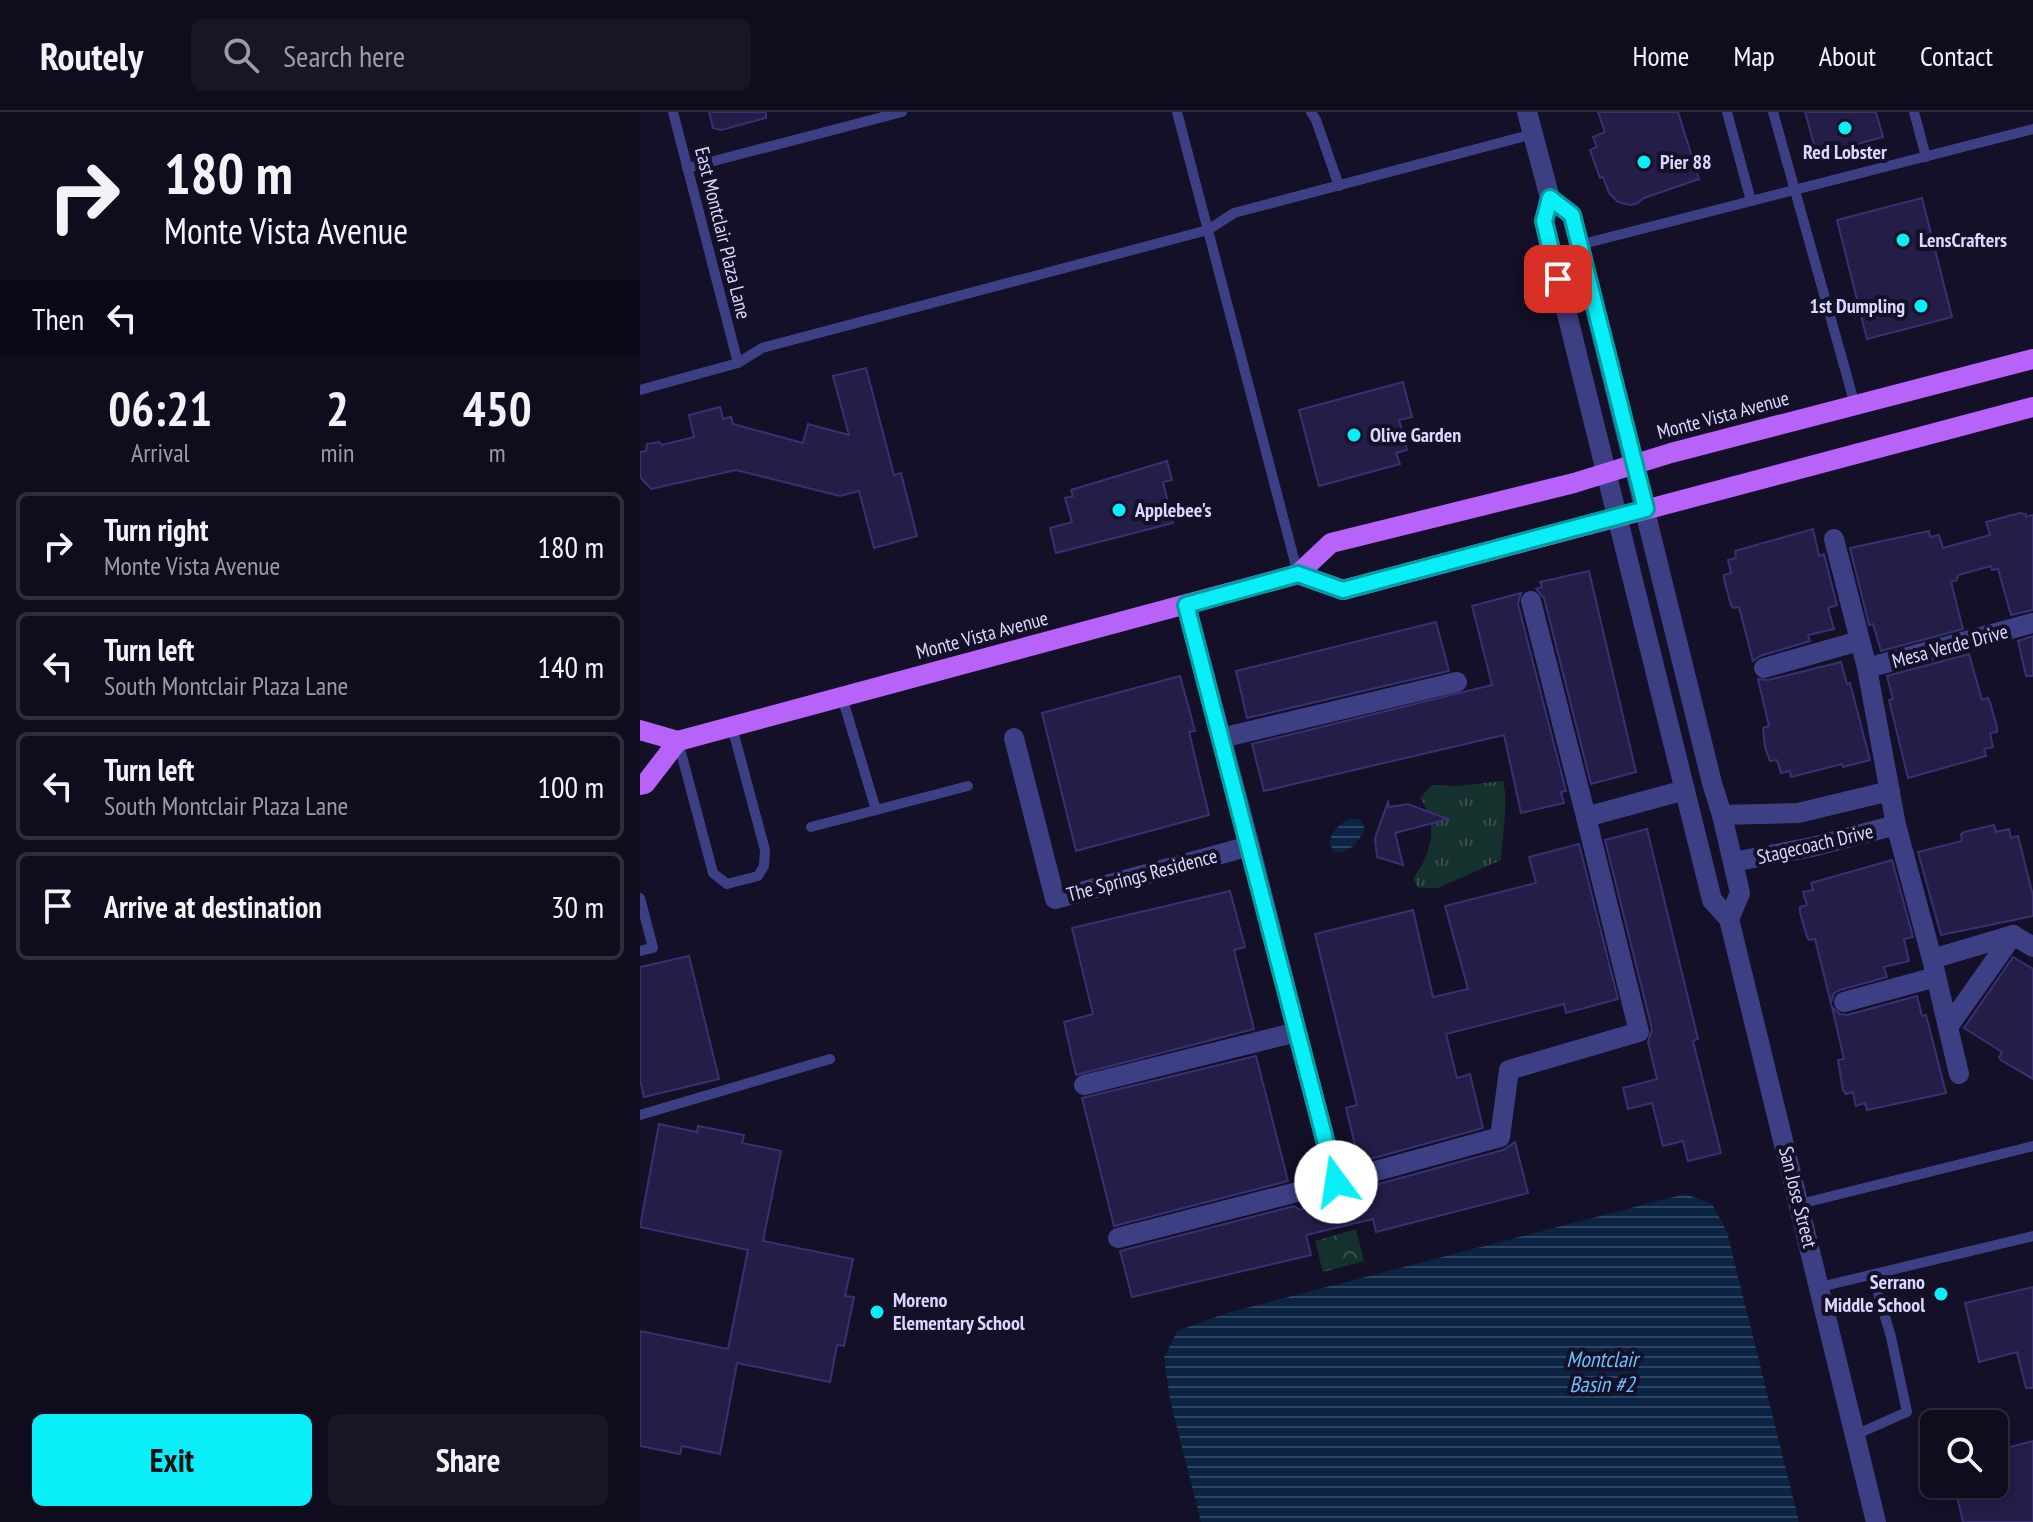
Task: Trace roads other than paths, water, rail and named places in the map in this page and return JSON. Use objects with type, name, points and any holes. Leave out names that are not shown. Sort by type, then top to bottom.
[{"type":"main road","name":"Monte Vista Avenue","points":[[678,741],[1298,574],[1331,543],[2033,359]]},
{"type":"main road","points":[[1298,574],[1343,590],[2033,407]]},
{"type":"main road","points":[[640,730],[678,741],[645,784],[640,785]]},
{"type":"street","points":[[1527,112],[1550,198]]},
{"type":"street","name":"San Jose Street","points":[[1729,919],[1740,893],[1722,815],[1572,215],[1550,198],[1544,221],[1712,900],[1729,919],[1876,1522]]},
{"type":"street","name":"Stagecoach Drive","points":[[1834,539],[1867,668],[1896,825],[1959,1074]]},
{"type":"street","points":[[1118,1238],[1500,1137],[1509,1070],[1639,1032],[1531,601]]},
{"type":"street","points":[[1186,605],[1336,1182]]},
{"type":"street","name":"Mesa Verde Drive","points":[[1867,668],[2033,623]]},
{"type":"street","points":[[1764,668],[1859,641]]},
{"type":"street","points":[[1221,738],[1457,682]]},
{"type":"street","name":"The Springs Residence","points":[[1014,738],[1055,899],[1250,846]]},
{"type":"street","points":[[1586,817],[1685,790]]},
{"type":"street","name":"Stagecoach Drive","points":[[1722,815],[1798,813],[1890,791]]},
{"type":"street","name":"Stagecoach Drive","points":[[1733,862],[1812,847],[1896,825]]},
{"type":"street","points":[[1844,1002],[2013,935]]},
{"type":"street","points":[[2013,935],[2033,947]]},
{"type":"street","points":[[1948,1027],[2013,935]]},
{"type":"street","points":[[1084,1085],[1297,1032]]},
{"type":"lane","name":"East Montclair Plaza Lane","points":[[673,112],[738,363]]},
{"type":"lane","points":[[687,168],[902,112]]},
{"type":"lane","points":[[1177,112],[1298,574]]},
{"type":"lane","points":[[1311,112],[1321,131],[1339,186]]},
{"type":"lane","points":[[1727,112],[1751,201]]},
{"type":"lane","points":[[1773,112],[1855,405]]},
{"type":"lane","points":[[1914,112],[1926,157]]},
{"type":"lane","points":[[1579,245],[2033,129]]},
{"type":"lane","points":[[640,390],[738,363],[762,348],[1208,230],[1234,213],[1533,134]]},
{"type":"lane","points":[[842,697],[876,810]]},
{"type":"lane","points":[[678,741],[713,873],[727,884],[758,876],[764,866],[765,850],[732,727]]},
{"type":"lane","points":[[811,827],[968,786]]},
{"type":"lane","points":[[640,898],[653,948],[640,951]]},
{"type":"lane","points":[[640,1115],[830,1059]]},
{"type":"lane","points":[[1800,1204],[2033,1146]]},
{"type":"lane","points":[[1820,1287],[2033,1236]]},
{"type":"lane","points":[[1855,1435],[1907,1412],[1891,1337],[1873,1276]]},
{"type":"water","points":[[1348,819],[1360,819],[1365,829],[1349,849],[1334,852],[1331,838]]},
{"type":"water","name":"Montclair Basin #2","points":[[1685,1194],[1712,1204],[1727,1232],[1799,1522],[1201,1522],[1170,1400],[1164,1358],[1177,1331],[1227,1313]]},
{"type":"place","name":"Red Lobster","points":[[1845,128]]},
{"type":"place","name":"Pier 88","points":[[1644,162]]},
{"type":"place","name":"LensCrafters","points":[[1903,240]]},
{"type":"place","name":"1st Dumpling","points":[[1921,306]]},
{"type":"place","name":"Olive Garden","points":[[1354,435]]},
{"type":"place","name":"Applebee's","points":[[1119,510]]},
{"type":"place","name":"Serrano Middle School","points":[[1941,1294]]},
{"type":"place","name":"Moreno Elementary School","points":[[877,1312]]}]
